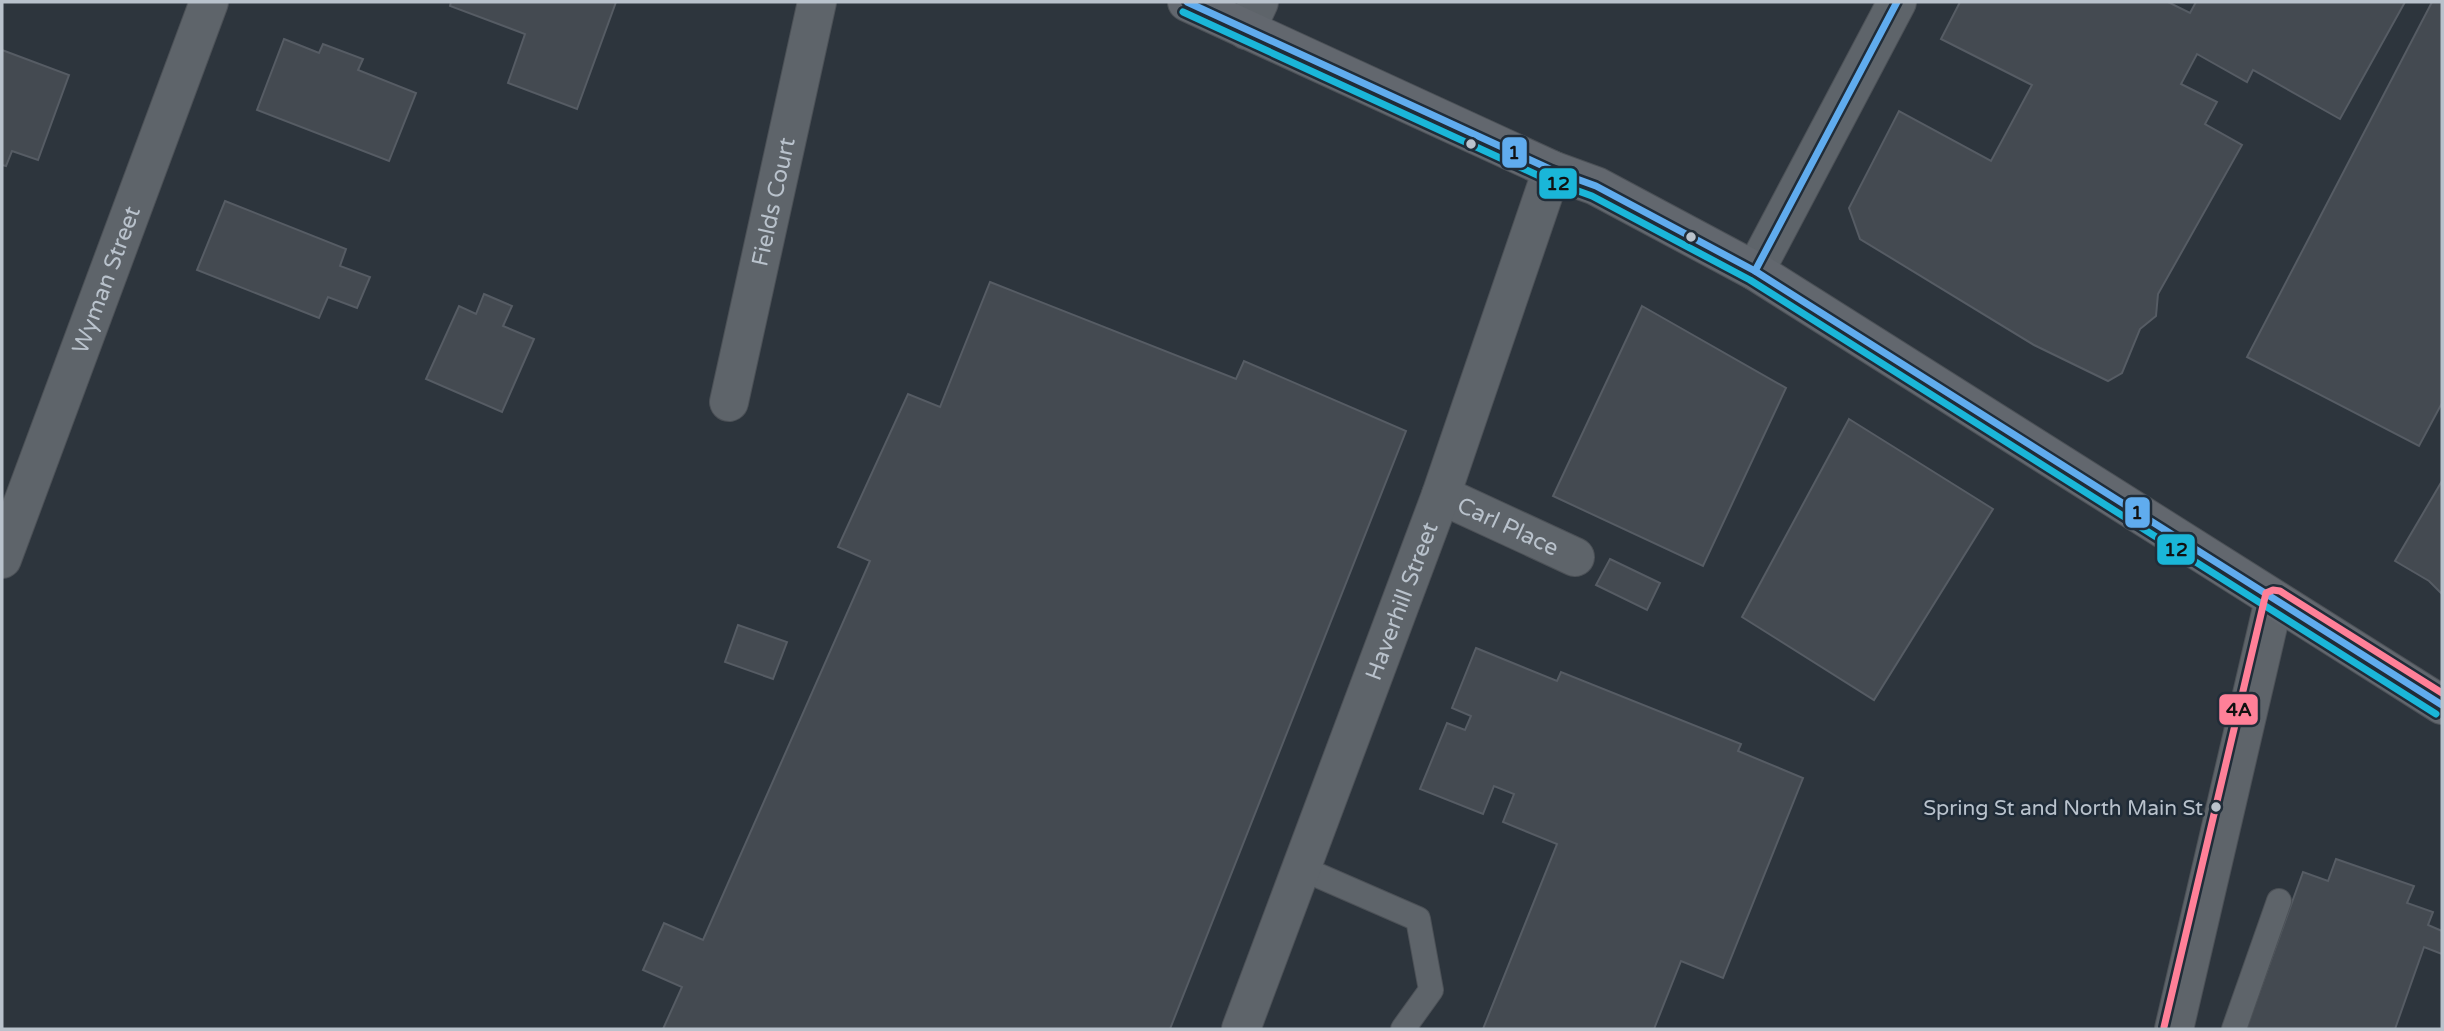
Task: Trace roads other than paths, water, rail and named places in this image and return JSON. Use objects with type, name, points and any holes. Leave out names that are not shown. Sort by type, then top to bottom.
[{"type":"main road","points":[[1187,2],[1253,16],[1552,170],[1596,186],[1755,271],[2442,705]]},
{"type":"street","name":"Wyman Street","points":[[2,559],[209,2]]},
{"type":"street","name":"Fields Court","points":[[729,402],[817,2]]},
{"type":"street","points":[[1755,271],[1897,2]]},
{"type":"street","name":"Haverhill Street","points":[[1241,1029],[1441,495],[1552,170]]},
{"type":"street","name":"Carl Place","points":[[1441,495],[1575,557]]},
{"type":"street","points":[[2175,1029],[2274,600]]},
{"type":"lane","points":[[1301,868],[1419,919],[1431,990],[1403,1029]]},
{"type":"lane","points":[[2234,1029],[2279,901]]},
{"type":"place","name":"Spring St and North Main St","points":[[2216,807]]}]
